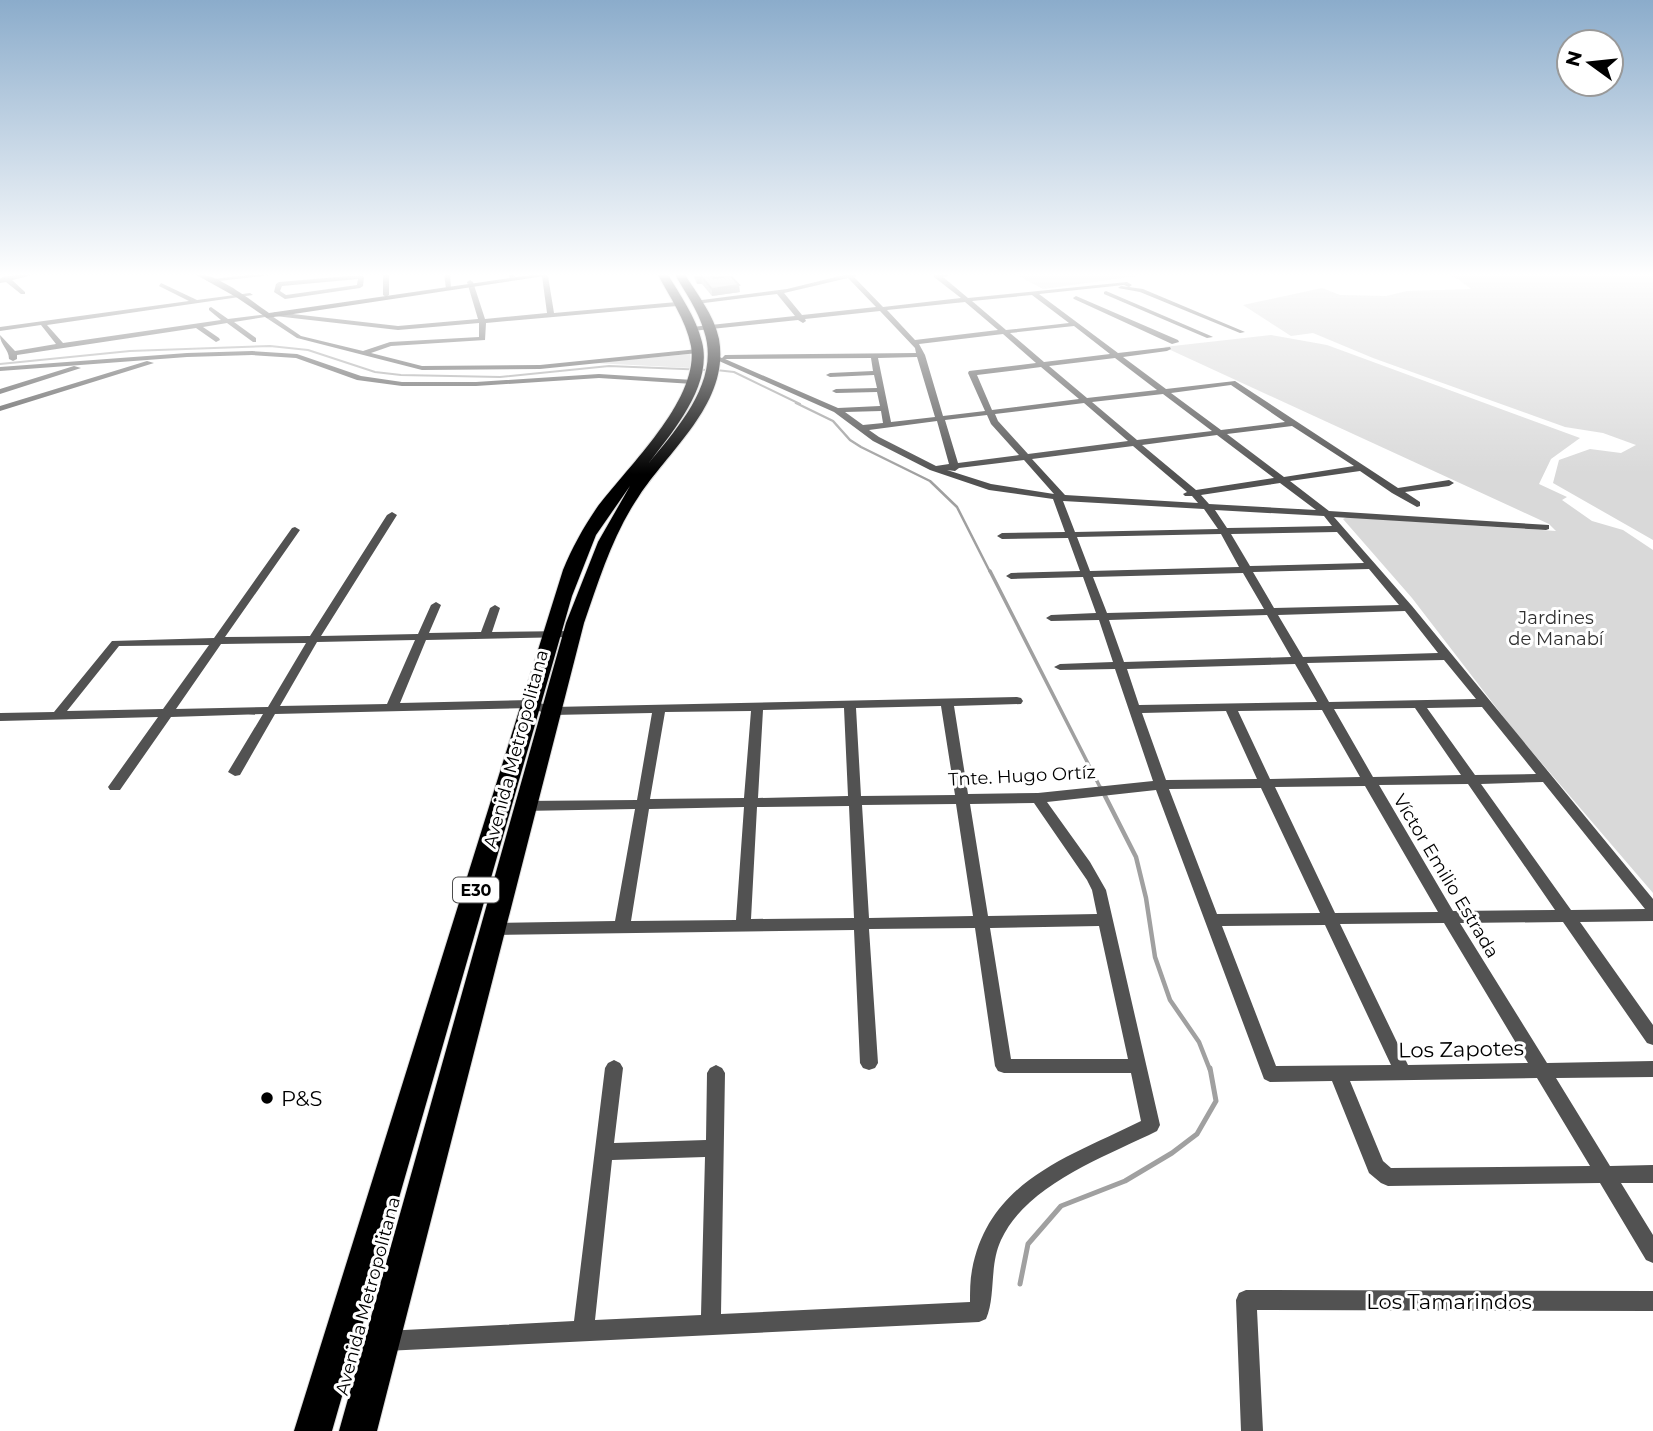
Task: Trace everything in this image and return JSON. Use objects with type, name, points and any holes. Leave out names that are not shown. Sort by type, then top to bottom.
[{"type":"highway","points":[[695,340],[704,365]]},
{"type":"highway","points":[[704,365],[708,340]]},
{"type":"highway","name":"Avenida Metropolitana","points":[[358,1431],[526,806],[541,707],[561,635],[636,478],[690,419],[704,365]]},
{"type":"highway","name":"E30","points":[[313,1431],[501,806],[541,707]]},
{"type":"street","points":[[8,340],[18,355]]},
{"type":"street","points":[[56,340],[61,346]]},
{"type":"street","points":[[73,340],[73,344]]},
{"type":"street","points":[[7,370],[18,355],[105,340]]},
{"type":"street","points":[[311,340],[422,368],[735,365],[837,410],[889,447],[933,468],[989,487],[1060,498],[1172,502],[1208,508],[1325,512],[1546,527]]},
{"type":"street","points":[[390,344],[392,340]]},
{"type":"street","points":[[365,353],[390,344],[468,340]]},
{"type":"street","points":[[912,340],[921,355],[955,468]]},
{"type":"street","points":[[914,342],[933,340]]},
{"type":"street","points":[[1010,340],[1208,508]]},
{"type":"street","points":[[1096,340],[1325,512],[1408,608],[1653,909]]},
{"type":"street","points":[[1170,340],[1175,342]]},
{"type":"street","points":[[1167,349],[972,373],[988,414],[1060,498],[1135,709],[1157,785],[1270,1074]]},
{"type":"street","points":[[7,370],[173,356],[286,354],[310,359],[360,378],[412,385],[475,384],[614,376],[704,365],[921,355]]},
{"type":"street","points":[[0,409],[173,356]]},
{"type":"street","points":[[874,356],[888,425]]},
{"type":"street","points":[[0,392],[102,361]]},
{"type":"street","points":[[830,374],[877,373]]},
{"type":"street","points":[[861,428],[1232,383],[1417,504]]},
{"type":"street","points":[[836,391],[880,390]]},
{"type":"street","points":[[837,410],[884,408]]},
{"type":"street","points":[[933,468],[955,468],[1293,423]]},
{"type":"street","points":[[1172,502],[1191,494],[1361,468]]},
{"type":"street","points":[[1395,491],[1449,483]]},
{"type":"street","name":"Víctor Emilio Estrada","points":[[1208,508],[1226,532],[1298,661],[1449,918],[1653,1253]]},
{"type":"street","points":[[235,772],[392,514]]},
{"type":"street","points":[[1002,536],[1341,529]]},
{"type":"street","points":[[115,787],[295,530]]},
{"type":"street","points":[[1011,576],[1373,566]]},
{"type":"street","points":[[393,707],[436,605]]},
{"type":"street","points":[[485,637],[495,608]]},
{"type":"street","points":[[1051,618],[1408,608]]},
{"type":"street","points":[[58,715],[117,643],[561,635]]},
{"type":"street","points":[[1060,667],[1447,656]]},
{"type":"street","points":[[0,717],[393,707],[659,709],[1017,701]]},
{"type":"street","points":[[947,703],[1004,1066],[1138,1066]]},
{"type":"street","points":[[1135,709],[1484,703]]},
{"type":"street","points":[[1419,705],[1653,1038]]},
{"type":"street","points":[[850,706],[869,1063]]},
{"type":"street","points":[[743,925],[757,707]]},
{"type":"street","points":[[1230,708],[1403,1073]]},
{"type":"street","points":[[622,927],[659,709]]},
{"type":"street","name":"Tnte. Hugo Ortíz","points":[[501,806],[964,800],[1038,798],[1157,785],[1545,778]]},
{"type":"street","points":[[381,1341],[979,1312],[979,1283],[985,1250],[999,1220],[1021,1195],[1049,1177],[1151,1125],[1098,890],[1089,870],[1052,824],[1038,798]]},
{"type":"street","points":[[1211,920],[1653,915]]},
{"type":"street","points":[[492,929],[1105,920]]},
{"type":"street","points":[[583,1331],[614,1068]]},
{"type":"street","name":"Los Zapotes","points":[[1270,1074],[1653,1069]]},
{"type":"street","points":[[711,1325],[716,1073]]},
{"type":"street","points":[[1338,1073],[1376,1167],[1388,1177],[1653,1174]]},
{"type":"street","points":[[604,1152],[715,1148]]},
{"type":"street","points":[[1246,1300],[1252,1431]]},
{"type":"street","name":"Los Tamarindos","points":[[1246,1300],[1653,1301]]},
{"type":"green space","name":"Jardines de Manabí","points":[[1228,340],[1298,340],[1327,345],[1580,438],[1551,459],[1539,484],[1567,497],[1562,500],[1592,521],[1623,530],[1653,550],[1653,893],[1515,732],[1412,598],[1343,519],[1347,517],[1556,531],[1549,524],[1164,347]]},
{"type":"green space","points":[[1329,340],[1653,340],[1653,540],[1553,483],[1559,460],[1590,449],[1621,453],[1636,445],[1603,433],[1565,427]]},
{"type":"green space","points":[[690,354],[691,368],[593,363]]},
{"type":"waterway","points":[[0,364],[130,351],[270,346],[308,350],[375,372],[401,375],[500,377],[609,366],[708,370]]},
{"type":"waterway","points":[[716,370],[734,372],[800,404]]},
{"type":"waterway","points":[[796,403],[833,421],[850,440],[861,447],[930,481],[957,507],[990,572]]},
{"type":"waterway","points":[[990,571],[1101,789]]},
{"type":"waterway","points":[[1101,788],[1136,857],[1146,898],[1155,957],[1170,1000],[1199,1042],[1210,1070]]},
{"type":"waterway","points":[[1020,1284],[1028,1244],[1061,1206],[1125,1181],[1172,1153],[1197,1134],[1216,1101],[1210,1068]]},
{"type":"place","name":"P&S","points":[[267,1098]]}]
